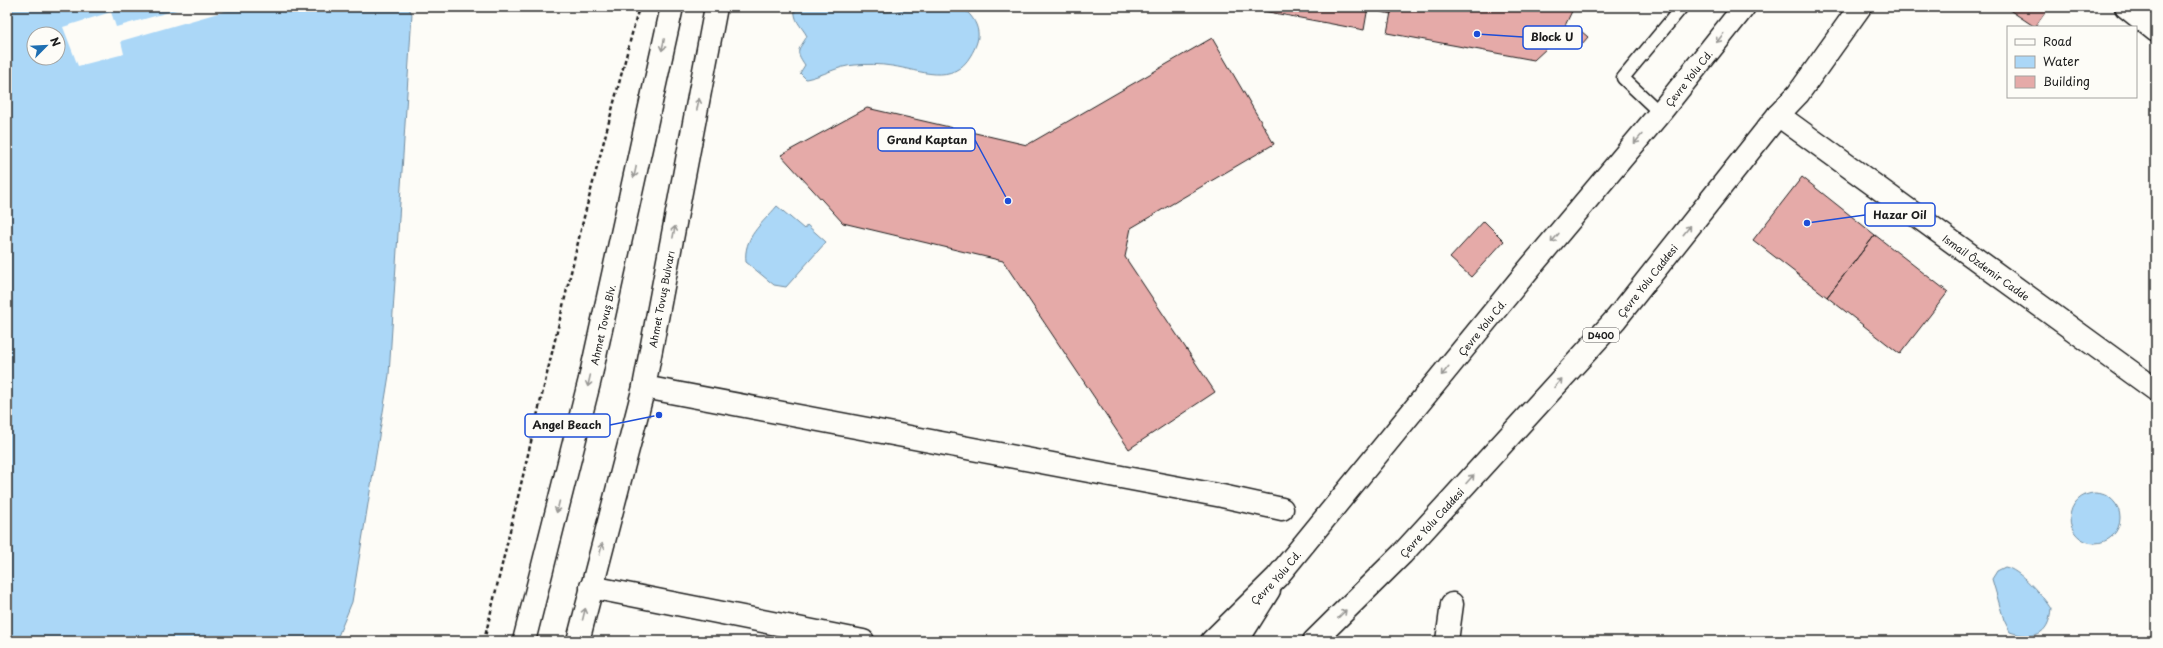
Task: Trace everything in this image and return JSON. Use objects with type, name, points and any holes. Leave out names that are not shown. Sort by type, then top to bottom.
[{"type":"main road","name":"Ahmet Tovuş Blv.","points":[[524,641],[590,379],[672,7]]},
{"type":"main road","name":"Ahmet Tovuş Bulvarı","points":[[578,641],[644,387],[716,7]]},
{"type":"main road","name":"Çevre Yolu Cd.","points":[[1212,641],[1277,577],[1528,270],[1660,113],[1744,7]]},
{"type":"main road","name":"Çevre Yolu Caddesi","points":[[1314,641],[1402,554],[1616,319],[1778,115],[1798,94],[1860,7]]},
{"type":"main road","points":[[2126,7],[2156,31]]},
{"type":"main road","name":"Ismail Ôzdemir Cadde","points":[[1778,115],[2156,390]]},
{"type":"main road","points":[[644,387],[1214,494],[1282,509]]},
{"type":"main road","points":[[1237,641],[1277,577]]},
{"type":"main road","points":[[591,587],[863,641]]},
{"type":"main road","points":[[1447,641],[1452,604]]},
{"type":"lane","points":[[1660,113],[1623,78],[1682,7]]},
{"type":"path","points":[[484,641],[582,225],[639,7]]},
{"type":"water","points":[[7,7],[408,7],[412,14],[389,375],[352,602],[336,641],[7,641]]},
{"type":"water","points":[[795,7],[865,7],[872,10],[886,12],[925,7],[958,7],[967,12],[975,22],[978,38],[971,55],[964,65],[955,71],[945,74],[925,73],[887,65],[864,64],[842,67],[806,79],[800,73],[805,65],[800,56],[799,50],[807,36],[796,19]]},
{"type":"water","points":[[777,206],[804,229],[807,225],[826,242],[786,287],[774,285],[746,262],[747,245],[755,231]]},
{"type":"water","points":[[2090,493],[2100,493],[2113,500],[2120,513],[2120,523],[2113,536],[2100,543],[2090,543],[2081,539],[2074,532],[2070,523],[2070,513],[2074,504],[2081,497]]},
{"type":"water","points":[[2005,567],[2011,569],[2024,578],[2037,591],[2051,609],[2050,618],[2047,625],[2038,634],[2026,636],[2010,632],[2004,620],[1992,579],[1997,571]]},
{"type":"pier","points":[[187,7],[239,7],[121,41],[124,54],[78,66],[66,35],[66,26],[111,12],[116,27]]},
{"type":"building","points":[[1242,7],[1368,7],[1364,30]]},
{"type":"building","points":[[1368,7],[1392,7],[1391,14],[1368,9]]},
{"type":"building","points":[[1392,7],[1574,7],[1560,36],[1534,60],[1387,33]]},
{"type":"building","points":[[2005,7],[2049,7],[2036,26]]},
{"type":"building","points":[[1581,31],[1588,37],[1582,44],[1574,38]]},
{"type":"building","points":[[1212,38],[1274,144],[1131,228],[1125,257],[1215,392],[1129,449],[1003,261],[843,223],[781,155],[867,108],[1027,145]]},
{"type":"building","points":[[1802,177],[1875,235],[1827,297],[1753,240]]},
{"type":"building","points":[[1484,221],[1504,241],[1471,277],[1450,258]]},
{"type":"building","points":[[1875,235],[1948,292],[1900,354],[1827,297]]},
{"type":"place","name":"Block U","points":[[1477,34]]},
{"type":"place","name":"Grand Kaptan","points":[[1008,201]]},
{"type":"place","name":"Hazar Oil","points":[[1807,223]]},
{"type":"place","name":"Angel Beach","points":[[659,415]]}]
